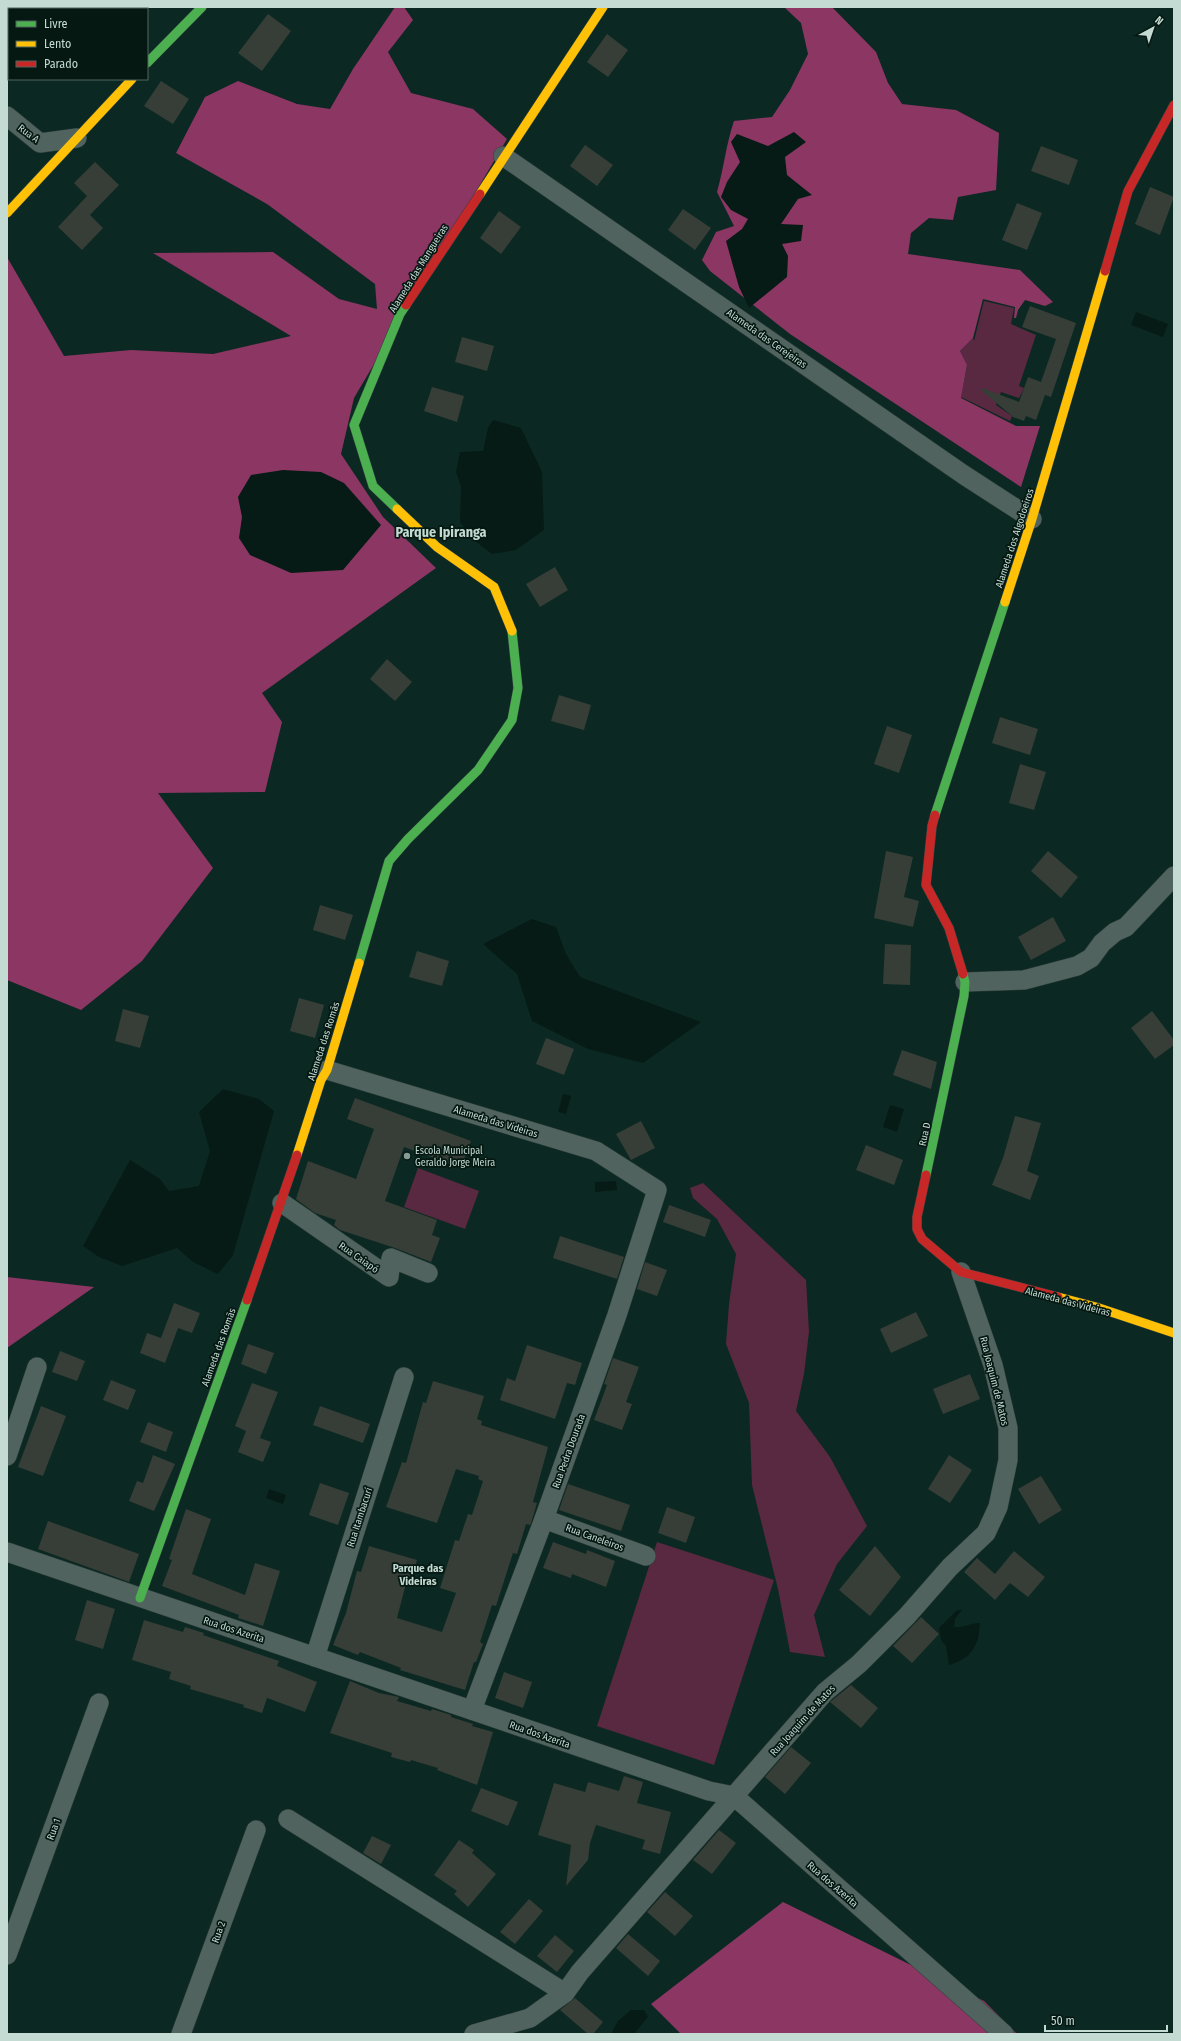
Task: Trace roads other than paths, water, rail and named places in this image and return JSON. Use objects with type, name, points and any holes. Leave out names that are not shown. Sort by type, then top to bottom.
[{"type":"street","points":[[148,62],[202,7]]},
{"type":"street","name":"Alameda das Mangueiras","points":[[437,547],[373,486],[354,425],[400,314],[503,156],[603,7]]},
{"type":"street","points":[[7,213],[131,80]]},
{"type":"street","name":"Alameda dos Algodoeiros","points":[[965,982],[949,928],[926,885],[932,826],[1032,519],[1128,191],[1174,105]]},
{"type":"street","name":"Rua A","points":[[7,116],[40,143],[77,138]]},
{"type":"street","name":"Alameda das Cerejeiras","points":[[503,156],[964,475],[1032,519]]},
{"type":"street","name":"Alameda das Romãs","points":[[140,1598],[282,1203],[321,1080],[327,1070],[388,861],[408,839],[478,770],[512,720],[518,688],[512,630],[494,587],[437,547]]},
{"type":"street","points":[[965,982],[1024,980],[1077,966],[1091,958],[1102,943],[1126,926],[1174,876]]},
{"type":"street","name":"Rua D","points":[[961,1272],[922,1239],[918,1229],[917,1217],[957,1035],[965,982]]},
{"type":"street","name":"Alameda das Videiras","points":[[327,1070],[596,1151],[657,1190]]},
{"type":"street","name":"Rua Pedra Dourada","points":[[472,1710],[544,1519],[617,1315],[657,1190]]},
{"type":"street","name":"Rua Caiapó","points":[[282,1203],[388,1278],[392,1258],[428,1273]]},
{"type":"street","name":"Alameda das Videiras","points":[[961,1272],[1096,1307],[1174,1333]]},
{"type":"street","name":"Rua Joaquim de Matos","points":[[474,2034],[530,2018],[565,1993],[580,1972],[825,1692],[864,1658],[907,1616],[950,1568],[986,1533],[998,1508],[1008,1460],[1008,1428],[993,1365],[961,1272]]},
{"type":"street","points":[[7,1456],[36,1368]]},
{"type":"street","name":"Rua Itambacurí","points":[[315,1657],[404,1377]]},
{"type":"street","name":"Rua Caneleiros","points":[[544,1519],[646,1556]]},
{"type":"street","name":"Rua dos Azerita","points":[[7,1552],[709,1791],[734,1796],[1004,2034]]},
{"type":"street","name":"Rua 1","points":[[7,1955],[99,1704]]},
{"type":"street","points":[[288,1819],[565,1993]]},
{"type":"street","name":"Rua 2","points":[[181,2034],[256,1830]]},
{"type":"water","points":[[794,132],[806,142],[785,157],[787,175],[812,195],[798,199],[781,224],[803,225],[801,241],[782,244],[788,256],[787,277],[749,308],[739,287],[726,241],[742,229],[748,219],[731,210],[721,197],[727,182],[740,162],[731,142],[737,134],[768,146]]},
{"type":"water","points":[[1136,312],[1168,324],[1163,337],[1131,325]]},
{"type":"water","points":[[493,420],[521,428],[542,472],[544,530],[516,550],[492,554],[474,540],[460,522],[461,487],[456,472],[460,452],[483,451],[488,428]]},
{"type":"water","points":[[283,470],[321,472],[344,483],[381,525],[343,570],[291,573],[250,555],[239,538],[242,517],[238,497],[251,475]]},
{"type":"water","points":[[532,919],[556,927],[566,954],[580,977],[701,1022],[643,1063],[588,1049],[532,1021],[517,974],[483,944]]},
{"type":"water","points":[[223,1089],[259,1099],[274,1111],[233,1255],[218,1274],[193,1262],[177,1248],[122,1266],[99,1257],[83,1246],[130,1160],[160,1179],[169,1191],[199,1186],[210,1151],[199,1112]]},
{"type":"water","points":[[563,1094],[571,1096],[566,1114],[558,1112]]},
{"type":"water","points":[[890,1105],[904,1109],[897,1132],[883,1127]]},
{"type":"water","points":[[616,1181],[617,1190],[595,1192],[595,1182]]},
{"type":"water","points":[[269,1489],[286,1495],[283,1504],[266,1498]]},
{"type":"water","points":[[957,1610],[962,1610],[955,1619],[954,1627],[980,1623],[978,1638],[976,1645],[968,1655],[963,1659],[949,1665],[946,1646],[941,1640],[939,1628]]},
{"type":"water","points":[[631,2010],[644,2010],[648,2017],[634,2034],[611,2034],[618,2021]]},
{"type":"place","name":"Escola Municipal Geraldo Jorge Meira","points":[[407,1156]]},
{"type":"district","name":"Parque Ipiranga","points":[[441,532]]},
{"type":"district","name":"Parque das Videiras","points":[[418,1574]]}]
